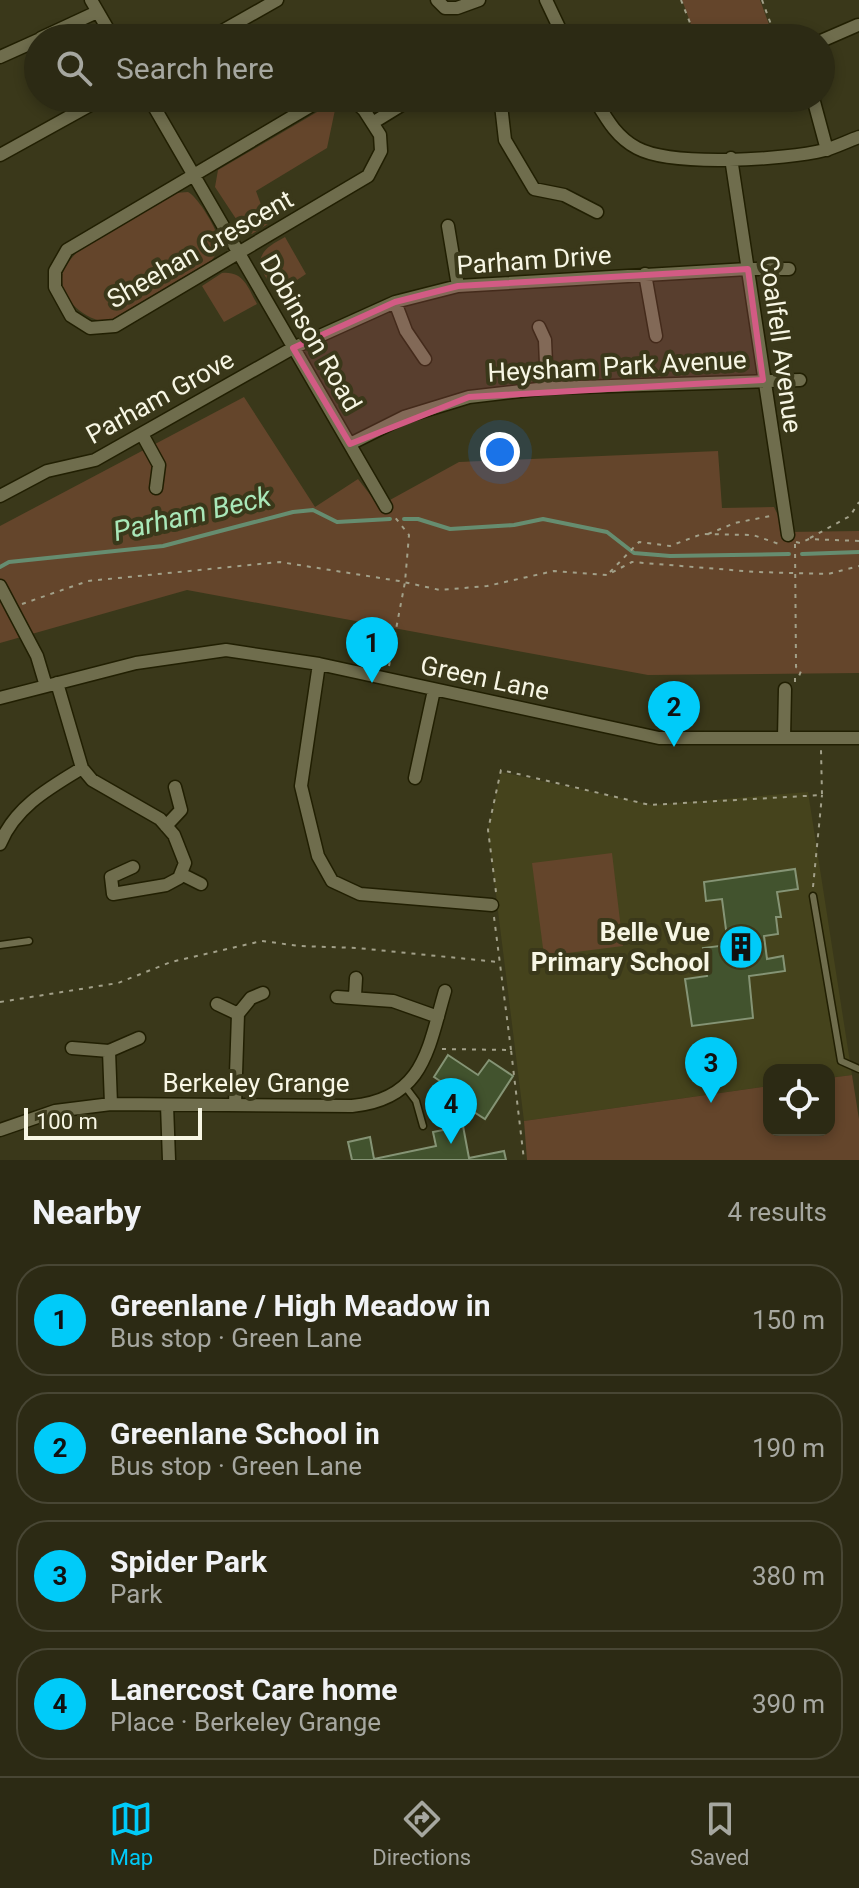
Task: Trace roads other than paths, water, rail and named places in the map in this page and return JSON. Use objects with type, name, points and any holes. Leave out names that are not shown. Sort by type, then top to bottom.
[{"type":"street","points":[[235,24],[277,0]]},
{"type":"street","points":[[437,0],[445,8],[457,8],[479,0]]},
{"type":"street","points":[[546,0],[557,24]]},
{"type":"street","points":[[65,24],[94,6],[105,24]]},
{"type":"street","points":[[835,35],[858,25]]},
{"type":"street","points":[[0,57],[24,46]]},
{"type":"street","points":[[0,155],[78,112]]},
{"type":"street","name":"Dobinson Road","points":[[157,112],[386,507]]},
{"type":"street","name":"Sheehan Crescent","points":[[300,112],[67,250],[55,271],[55,287],[71,316],[90,328],[115,326],[368,176],[381,151],[380,135],[374,122]]},
{"type":"street","points":[[364,112],[374,122],[389,112]]},
{"type":"street","points":[[502,112],[505,140],[534,189],[564,195],[597,212]]},
{"type":"street","points":[[602,112],[611,128],[637,148],[672,159],[778,158],[827,150],[859,137]]},
{"type":"street","points":[[817,112],[827,150]]},
{"type":"street","name":"Coalfell Avenue","points":[[731,158],[783,512],[791,538]]},
{"type":"street","points":[[448,226],[458,286]]},
{"type":"street","name":"Parham Drive","points":[[293,348],[395,302],[458,286],[789,269]]},
{"type":"street","points":[[645,274],[656,336]]},
{"type":"street","points":[[395,302],[406,331],[425,359]]},
{"type":"street","points":[[539,327],[545,340],[547,388]]},
{"type":"street","name":"Parham Grove","points":[[0,496],[47,471],[95,460],[293,348]]},
{"type":"street","name":"Heysham Park Avenue","points":[[350,444],[404,417],[469,397],[547,388],[800,380]]},
{"type":"street","points":[[142,434],[159,465],[156,488]]},
{"type":"street","points":[[0,586],[52,684],[82,768],[92,780],[160,819],[174,835],[185,863],[179,878],[166,885],[113,894],[111,877],[133,867]]},
{"type":"street","name":"Green Lane","points":[[0,698],[136,663],[226,650],[319,664],[659,738],[859,738]]},
{"type":"street","points":[[319,664],[301,786],[318,856],[332,881],[360,894],[492,905]]},
{"type":"street","points":[[415,778],[434,690]]},
{"type":"street","points":[[784,738],[790,690]]},
{"type":"street","points":[[0,844],[4,825],[45,790],[82,768]]},
{"type":"street","points":[[166,826],[181,810],[175,787]]},
{"type":"street","points":[[181,874],[201,884]]},
{"type":"street","points":[[355,996],[356,978]]},
{"type":"street","name":"Berkeley Grange","points":[[0,1130],[55,1111],[111,1104],[364,1105],[386,1098],[423,1065],[445,991]]},
{"type":"street","points":[[235,1104],[238,1014],[251,998],[263,993]]},
{"type":"street","points":[[337,997],[393,1001],[438,1017]]},
{"type":"street","points":[[217,1004],[238,1014]]},
{"type":"street","points":[[72,1048],[109,1051],[139,1038]]},
{"type":"street","points":[[109,1051],[111,1104]]},
{"type":"street","points":[[167,1105],[169,1160]]},
{"type":"lane","points":[[813,896],[841,1061],[859,1069]]},
{"type":"lane","points":[[0,945],[29,941]]},
{"type":"lane","points":[[404,1085],[416,1101],[423,1126]]},
{"type":"waterway","name":"Parham Beck","points":[[0,567],[9,562],[163,546],[293,512],[313,510],[337,522],[390,519]]},
{"type":"waterway","name":"Parham Beck","points":[[404,519],[418,519],[450,529],[514,525],[543,519],[607,532],[634,553],[670,556],[789,554]]},
{"type":"waterway","name":"Parham Beck","points":[[802,554],[859,552]]},
{"type":"place","name":"Greenlane / High Meadow in","points":[[372,683]]},
{"type":"place","name":"Greenlane School in","points":[[674,747]]},
{"type":"place","name":"Belle Vue Primary School","points":[[741,947]]},
{"type":"place","name":"Spider Park","points":[[711,1103]]},
{"type":"place","name":"Lanercost Care home","points":[[451,1144]]}]
